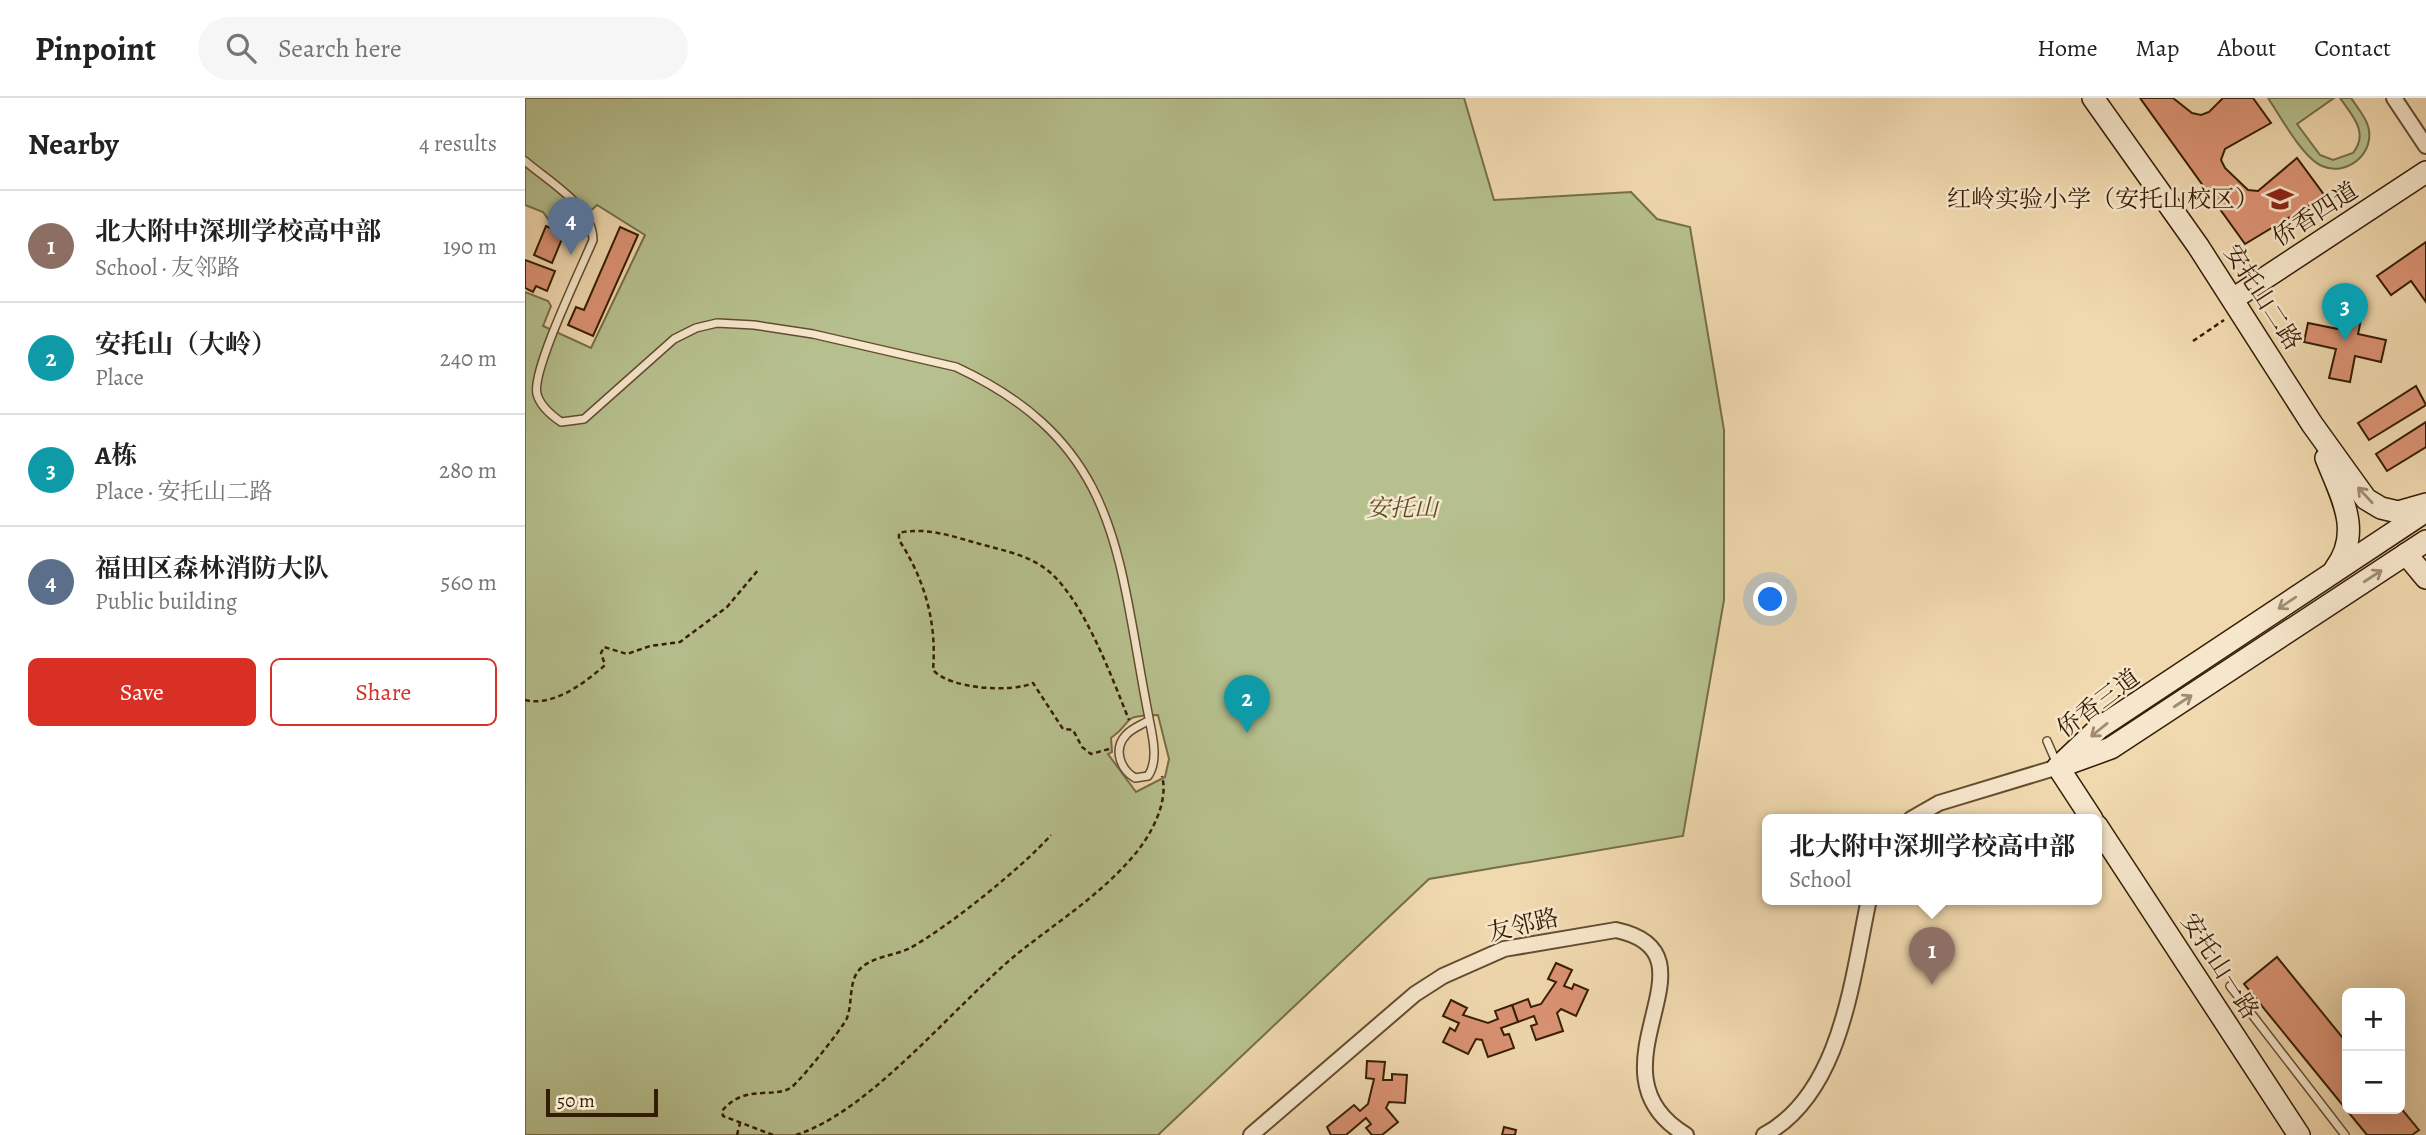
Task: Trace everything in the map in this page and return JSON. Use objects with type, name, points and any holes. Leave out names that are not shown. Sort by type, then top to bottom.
[{"type":"street","name":"安托山二路","points":[[2093,98],[2235,302],[2312,424]]},
{"type":"street","points":[[2394,98],[2426,146]]},
{"type":"street","name":"侨香四道","points":[[2235,302],[2426,173]]},
{"type":"street","points":[[2312,424],[2358,488],[2373,504],[2398,512],[2426,504]]},
{"type":"street","points":[[2312,424],[2347,509],[2350,524],[2345,554],[2326,578]]},
{"type":"street","name":"侨香三道","points":[[2058,767],[2099,728],[2426,511]]},
{"type":"street","name":"侨香三道","points":[[2058,767],[2112,748],[2426,541]]},
{"type":"street","points":[[2406,554],[2426,578]]},
{"type":"street","points":[[1920,814],[1939,803],[2058,767],[2089,814]]},
{"type":"street","name":"安托山一路","points":[[2102,834],[2299,1135]]},
{"type":"street","points":[[1764,1135],[1784,1125],[1800,1109],[1817,1081],[1842,1027],[1868,905]]},
{"type":"street","name":"友邻路","points":[[1251,1135],[1394,1011],[1443,976],[1504,949],[1616,930],[1635,934],[1648,944],[1659,962],[1661,987],[1643,1053],[1645,1086],[1662,1116],[1686,1135]]},
{"type":"lane","points":[[525,161],[584,212],[593,225],[593,240],[539,368],[537,394],[547,411],[561,422],[584,419],[674,339],[696,328],[717,323],[754,325],[813,334],[956,367],[976,376],[1030,411],[1063,442],[1086,472],[1104,506],[1114,540],[1149,720],[1154,765],[1148,776],[1135,778],[1124,769],[1119,748],[1124,737],[1149,720]]},
{"type":"lane","points":[[2047,741],[2058,767]]},
{"type":"lane","points":[[2230,986],[2345,1135]]},
{"type":"path","points":[[2193,341],[2219,325],[2235,302]]},
{"type":"path","points":[[1119,748],[1091,754],[1082,747],[1073,730],[1063,729],[1033,683],[1018,690],[952,682],[938,676],[933,670],[935,641],[922,582],[899,540],[899,533],[910,530],[957,537],[1025,557],[1045,567],[1076,606],[1133,729]]},
{"type":"path","points":[[525,701],[550,700],[587,680],[605,666],[601,653],[604,647],[627,654],[650,646],[680,642],[727,607],[759,569]]},
{"type":"path","points":[[796,1135],[829,1118],[886,1077],[1017,954],[1117,874],[1136,853],[1161,806],[1164,785],[1161,773],[1154,765]]},
{"type":"path","points":[[773,1135],[723,1116],[722,1111],[751,1092],[780,1092],[795,1085],[843,1026],[851,1004],[854,978],[859,971],[867,964],[909,948],[928,936],[1019,865],[1051,835]]},
{"type":"path","points":[[737,1135],[740,1123]]},
{"type":"green space","name":"安托山","points":[[525,98],[1464,98],[1494,200],[1631,192],[1657,219],[1690,227],[1724,430],[1724,600],[1683,836],[1429,879],[1158,1135],[525,1135],[525,292],[548,301],[551,306],[543,326],[591,348],[645,235],[597,205],[573,227],[551,223],[543,212],[525,205]],"holes":[[[1158,715],[1169,759],[1165,777],[1136,792],[1108,754],[1112,752],[1111,738],[1132,718]]]},
{"type":"green space","points":[[2268,98],[2334,98],[2297,124],[2320,155],[2333,160],[2353,153],[2358,146],[2360,138],[2357,125],[2340,98],[2351,98],[2368,126],[2368,145],[2364,153],[2350,165],[2341,168],[2331,169],[2315,162],[2300,146]]},
{"type":"building","points":[[2140,98],[2173,98],[2192,113],[2201,115],[2209,112],[2223,98],[2253,98],[2271,123],[2225,149],[2221,160],[2225,168],[2248,190],[2258,191],[2297,158],[2325,196],[2245,244]]},
{"type":"building","points":[[546,226],[564,234],[552,263],[534,255]]},
{"type":"building","points":[[620,227],[638,235],[593,336],[568,325],[576,307],[584,310]]},
{"type":"building","points":[[2426,242],[2426,302],[2411,281],[2391,295],[2377,276]]},
{"type":"building","points":[[525,260],[555,271],[547,291],[536,286],[533,292],[525,288]]},
{"type":"building","points":[[2344,301],[2364,305],[2358,334],[2386,340],[2381,362],[2355,356],[2350,382],[2329,378],[2336,349],[2304,342],[2308,323],[2338,329]]},
{"type":"building","points":[[2416,386],[2426,405],[2369,440],[2358,423]]},
{"type":"building","points":[[2426,422],[2426,447],[2387,471],[2376,454]]},
{"type":"building","points":[[2277,957],[2342,1037],[2342,1104],[2244,984]]},
{"type":"building","points":[[1556,963],[1572,970],[1564,986],[1572,989],[1574,984],[1588,990],[1576,1016],[1561,1009],[1557,1013],[1563,1031],[1536,1040],[1531,1026],[1537,1024],[1534,1016],[1518,1022],[1512,1005],[1528,999],[1531,1007],[1541,1004],[1556,982],[1548,979]]},
{"type":"building","points":[[1451,1000],[1467,1008],[1463,1015],[1488,1023],[1498,1019],[1495,1011],[1512,1005],[1518,1022],[1501,1028],[1504,1035],[1509,1034],[1514,1048],[1488,1057],[1482,1040],[1476,1039],[1468,1054],[1443,1042],[1450,1028],[1455,1031],[1459,1023],[1443,1016]]},
{"type":"building","points":[[1367,1061],[1385,1062],[1383,1080],[1392,1080],[1392,1074],[1407,1075],[1405,1103],[1389,1102],[1386,1108],[1398,1122],[1382,1135],[1372,1135],[1366,1128],[1371,1124],[1366,1118],[1346,1135],[1331,1135],[1327,1127],[1354,1105],[1360,1111],[1368,1104],[1374,1079],[1366,1078]]},
{"type":"building","points":[[2405,1113],[2419,1130],[2412,1135],[2367,1135],[2350,1114]]},
{"type":"building","points":[[1504,1127],[1516,1130],[1515,1135],[1502,1135]]},
{"type":"place","name":"红岭实验小学（安托山校区）","points":[[2280,199]]},
{"type":"place","name":"福田区森林消防大队","points":[[571,255]]},
{"type":"place","name":"A栋","points":[[2345,341]]},
{"type":"place","name":"安托山（大岭）","points":[[1247,733]]},
{"type":"place","name":"北大附中深圳学校高中部","points":[[1932,985]]}]
